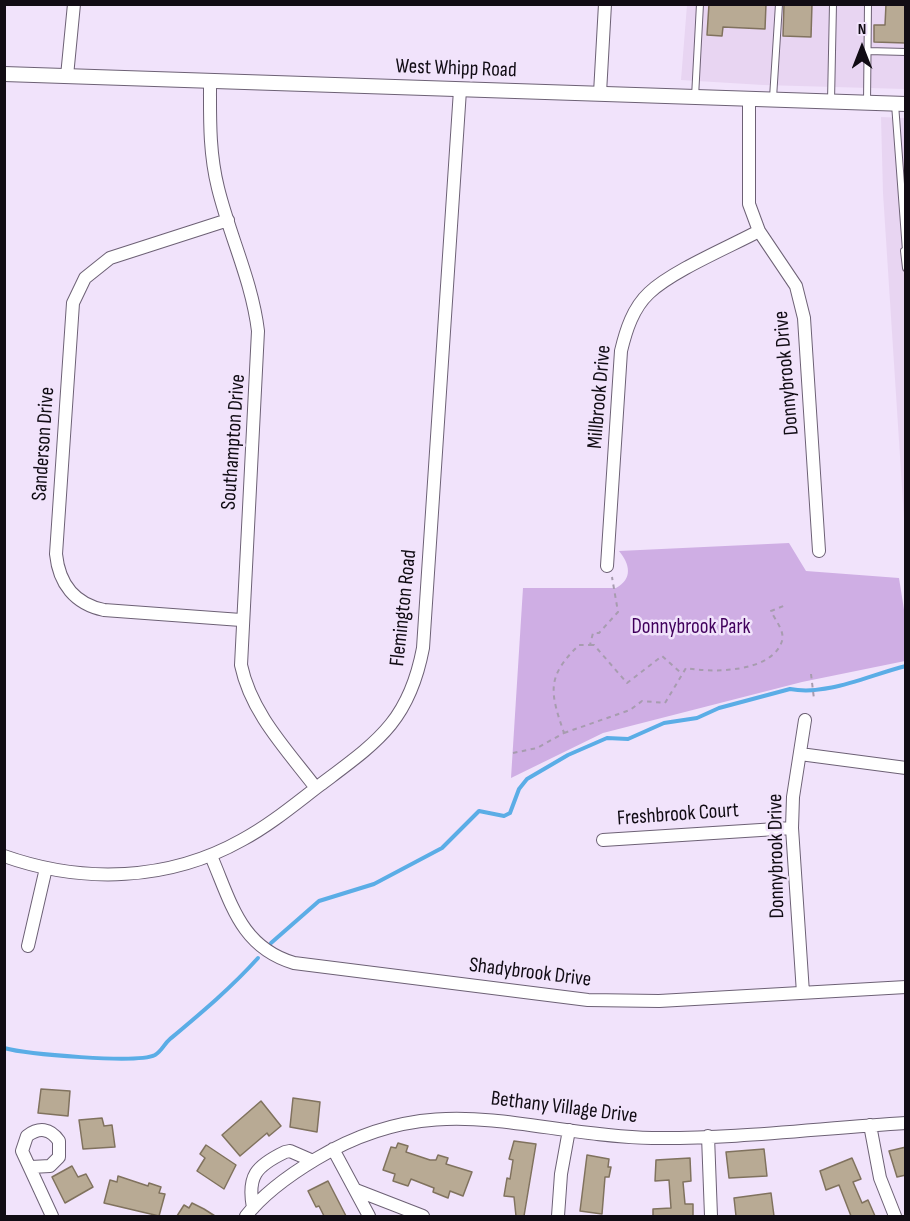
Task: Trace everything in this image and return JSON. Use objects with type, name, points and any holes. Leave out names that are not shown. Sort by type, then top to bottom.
[{"type":"street","points":[[67,76],[75,4]]},
{"type":"street","points":[[600,93],[605,4]]},
{"type":"street","name":"West Whipp Road","points":[[4,74],[900,104]]},
{"type":"street","name":"Southampton Drive","points":[[210,82],[210,137],[213,163],[228,220],[250,285],[258,331],[241,620],[241,665],[250,696],[315,788]]},
{"type":"street","name":"Flemington Road","points":[[4,856],[46,868],[89,874],[121,875],[159,870],[211,856],[260,829],[315,788],[383,735],[405,706],[420,668],[423,648],[460,90]]},
{"type":"street","name":"Donnybrook Drive","points":[[749,98],[747,189],[749,204],[759,231],[788,271],[801,302],[810,400],[819,551]]},
{"type":"street","name":"Sanderson Drive","points":[[228,220],[110,258],[89,272],[78,288],[73,303],[56,554],[62,579],[68,589],[90,607],[241,620]]},
{"type":"street","name":"Millbrook Drive","points":[[608,566],[621,351],[631,320],[641,303],[658,286],[759,231]]},
{"type":"street","name":"Donnybrook Drive","points":[[803,993],[792,828],[805,720]]},
{"type":"street","points":[[800,754],[906,768]]},
{"type":"street","name":"Freshbrook Court","points":[[603,840],[792,828]]},
{"type":"street","name":"Shadybrook Drive","points":[[211,856],[247,934],[267,952],[294,963],[588,1000],[659,1001],[906,987]]},
{"type":"street","points":[[28,946],[46,868]]},
{"type":"street","name":"Bethany Village Drive","points":[[250,1212],[281,1183],[333,1149],[384,1128],[438,1118],[501,1120],[569,1130],[651,1138],[906,1124]]},
{"type":"street","points":[[870,1125],[880,1178],[894,1216]]},
{"type":"street","points":[[558,1216],[561,1174],[569,1130]]},
{"type":"street","points":[[708,1136],[711,1216]]},
{"type":"street","points":[[333,1149],[369,1216]]},
{"type":"street","points":[[250,1212],[250,1185],[255,1173],[285,1152],[290,1151],[313,1161]]},
{"type":"street","points":[[31,1167],[52,1216]]},
{"type":"street","points":[[356,1190],[423,1216]]},
{"type":"lane","points":[[695,97],[700,4]]},
{"type":"lane","points":[[773,99],[779,4]]},
{"type":"lane","points":[[831,101],[832,4]]},
{"type":"lane","points":[[867,102],[868,4]]},
{"type":"lane","points":[[868,51],[906,52]]},
{"type":"lane","points":[[900,104],[897,131],[906,268]]},
{"type":"lane","points":[[897,131],[906,134]]},
{"type":"path","points":[[590,645],[593,633],[599,633],[618,612],[616,588],[608,566]]},
{"type":"path","points":[[513,753],[537,748],[564,733],[630,710],[642,701],[665,703],[686,668],[711,672],[765,661],[774,654],[782,640],[781,631],[771,611],[786,605]]},
{"type":"path","points":[[564,733],[553,700],[557,668],[579,645],[594,645],[627,683],[662,656],[681,673]]},
{"type":"path","points":[[811,674],[814,698]]},
{"type":"shaded area","points":[[687,5],[905,5],[905,89],[681,80]]},
{"type":"shaded area","points":[[881,117],[905,118],[905,534],[883,193]]},
{"type":"green space","name":"Donnybrook Park","points":[[789,543],[806,571],[899,578],[905,616],[905,661],[802,682],[603,733],[511,778],[523,588],[616,588],[625,580],[628,571],[626,561],[619,551]]},
{"type":"building","points":[[709,4],[766,4],[765,29],[723,27],[722,36],[707,35]]},
{"type":"building","points":[[784,4],[812,4],[811,37],[783,36]]},
{"type":"building","points":[[886,4],[906,4],[906,43],[874,42],[874,25],[885,25]]},
{"type":"building","points":[[41,1089],[70,1091],[68,1116],[38,1113]]},
{"type":"building","points":[[293,1098],[320,1102],[317,1132],[290,1127]]},
{"type":"building","points":[[261,1101],[281,1126],[269,1136],[267,1133],[240,1156],[222,1135]]},
{"type":"building","points":[[102,1118],[104,1126],[112,1125],[115,1147],[83,1149],[79,1120]]},
{"type":"building","points":[[514,1141],[536,1144],[524,1216],[516,1216],[514,1197],[504,1196],[507,1178],[510,1179],[513,1160],[509,1159]]},
{"type":"building","points":[[398,1143],[408,1146],[406,1152],[430,1160],[436,1160],[438,1155],[448,1158],[446,1164],[472,1172],[463,1196],[450,1191],[448,1198],[433,1192],[434,1188],[411,1179],[408,1186],[393,1181],[395,1174],[383,1170],[391,1147],[396,1148]]},
{"type":"building","points":[[206,1145],[236,1165],[224,1189],[197,1171],[205,1158],[200,1154]]},
{"type":"building","points":[[906,1147],[906,1175],[897,1177],[889,1151]]},
{"type":"building","points":[[764,1149],[767,1176],[729,1178],[726,1152]]},
{"type":"building","points":[[587,1155],[609,1159],[608,1167],[611,1167],[609,1177],[605,1177],[602,1214],[580,1211]]},
{"type":"building","points":[[690,1158],[691,1181],[683,1182],[685,1204],[693,1204],[693,1216],[653,1216],[653,1209],[671,1208],[669,1180],[655,1181],[656,1160]]},
{"type":"building","points":[[852,1158],[861,1179],[853,1182],[862,1203],[868,1200],[875,1216],[851,1216],[839,1185],[826,1190],[820,1171]]},
{"type":"building","points":[[72,1166],[78,1177],[86,1174],[93,1187],[65,1203],[52,1177]]},
{"type":"building","points":[[118,1176],[148,1186],[149,1183],[161,1187],[159,1193],[165,1194],[159,1216],[104,1203],[110,1180],[117,1182]]},
{"type":"building","points":[[328,1181],[346,1216],[324,1216],[319,1206],[316,1207],[308,1191]]},
{"type":"building","points":[[771,1193],[774,1216],[736,1216],[734,1198]]},
{"type":"building","points":[[192,1203],[215,1216],[177,1216],[184,1205],[189,1208]]},
{"type":"waterway","points":[[271,943],[319,901],[374,884],[442,848],[479,811],[504,816],[510,813],[519,789],[527,779],[568,755],[607,738],[628,739],[664,723],[697,718],[719,708],[790,689],[819,690],[848,684],[906,666]]},
{"type":"waterway","points":[[4,1048],[105,1058],[144,1058],[155,1055],[258,958]]}]
